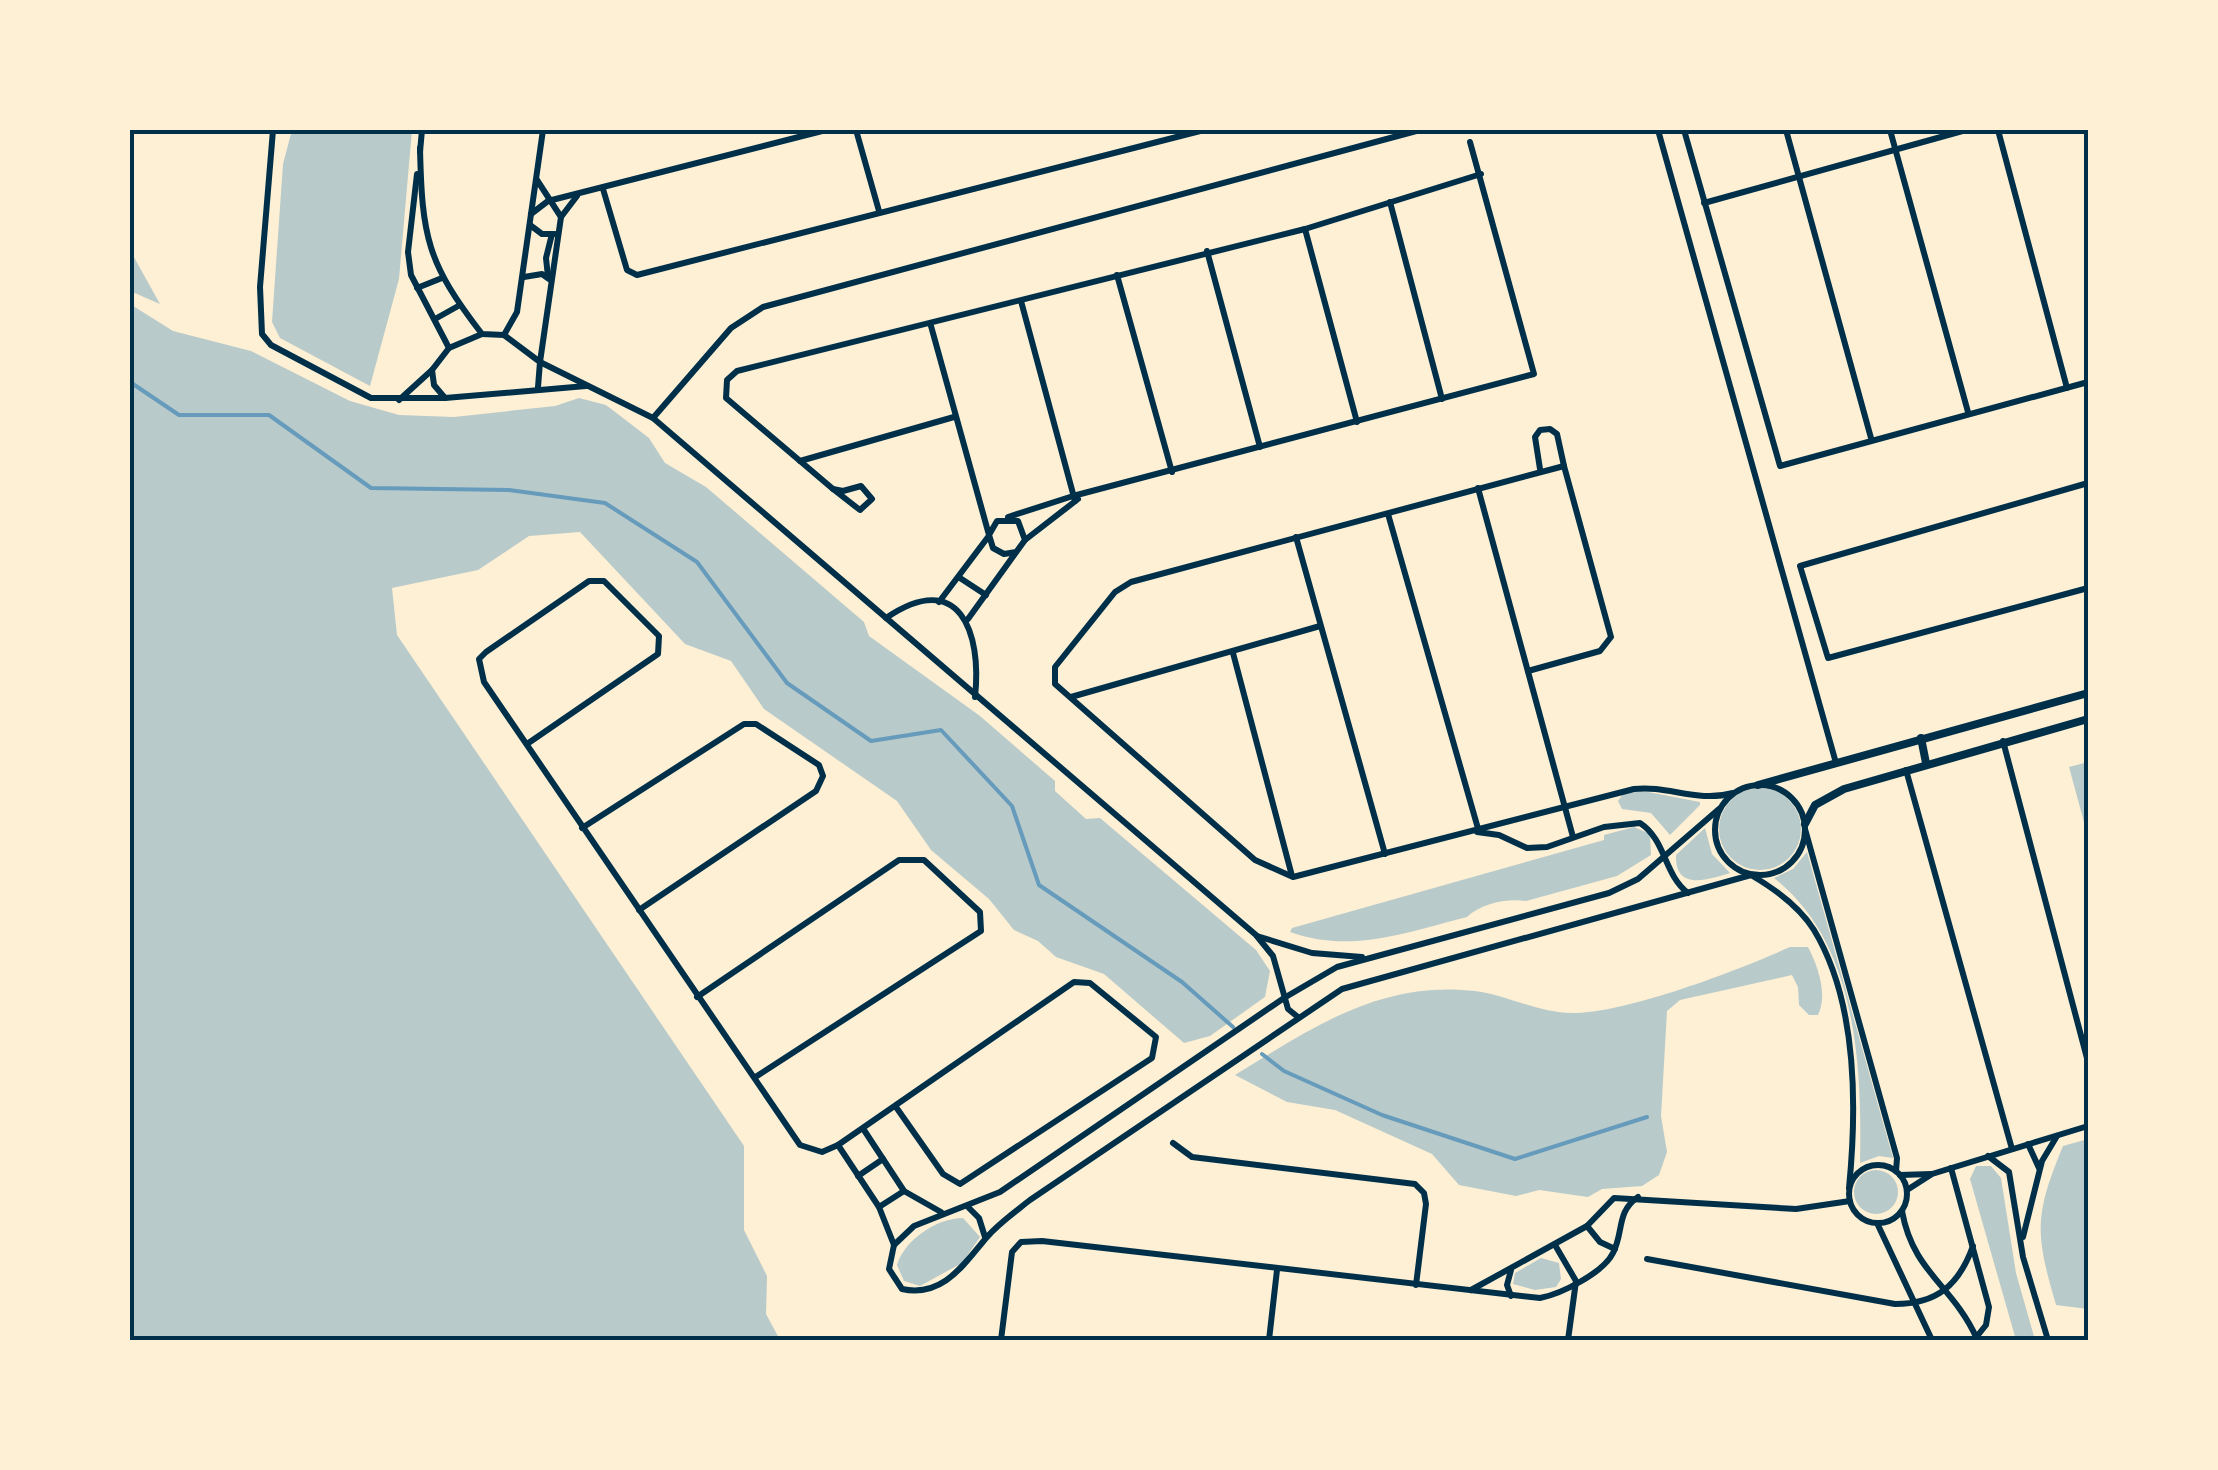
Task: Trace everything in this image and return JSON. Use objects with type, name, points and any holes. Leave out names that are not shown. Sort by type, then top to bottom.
[{"type":"street","points":[[273,130],[260,287],[262,334],[271,345],[371,398],[398,401],[587,386]]},
{"type":"street","points":[[422,130],[408,252],[418,288],[449,348]]},
{"type":"street","points":[[504,336],[517,312],[543,130]]},
{"type":"street","points":[[531,214],[548,201],[826,130]]},
{"type":"street","points":[[856,130],[878,211]]},
{"type":"street","points":[[603,189],[627,270],[636,275],[1204,130]]},
{"type":"street","points":[[653,418],[731,328],[763,307],[1420,130]]},
{"type":"street","points":[[1658,130],[1836,763]]},
{"type":"street","points":[[1684,130],[1780,466],[1870,438],[2088,382]]},
{"type":"street","points":[[1786,130],[1870,438]]},
{"type":"street","points":[[1890,130],[1968,412]]},
{"type":"street","points":[[1704,203],[1966,130]]},
{"type":"street","points":[[1998,130],[2067,388]]},
{"type":"street","points":[[980,511],[997,520],[1008,518],[1534,374],[1470,142]]},
{"type":"street","points":[[420,148],[423,226],[442,278],[482,334]]},
{"type":"street","points":[[832,488],[866,487],[871,504],[855,509],[726,398],[727,380],[737,371],[930,326],[1305,228],[1481,174]]},
{"type":"street","points":[[536,178],[561,218]]},
{"type":"street","points":[[538,387],[556,233],[561,218],[577,196]]},
{"type":"street","points":[[1390,202],[1442,400]]},
{"type":"street","points":[[530,225],[542,234],[556,233]]},
{"type":"street","points":[[1305,228],[1357,422]]},
{"type":"street","points":[[1207,251],[1260,447]]},
{"type":"street","points":[[523,278],[533,274],[550,281]]},
{"type":"street","points":[[1118,275],[1172,472]]},
{"type":"street","points":[[418,288],[442,278]]},
{"type":"street","points":[[1021,301],[1074,498]]},
{"type":"street","points":[[435,319],[460,305]]},
{"type":"street","points":[[930,326],[989,536],[998,552],[1021,547]]},
{"type":"street","points":[[398,401],[432,370],[449,348],[482,334],[504,336],[540,362],[653,418],[1256,935],[1278,966],[1288,1009],[1298,1017]]},
{"type":"street","points":[[432,370],[434,385],[444,398]]},
{"type":"street","points":[[800,461],[954,416]]},
{"type":"street","points":[[1528,671],[1600,651],[1611,638],[1557,434],[1550,429],[1540,430],[1535,437],[1540,469]]},
{"type":"street","points":[[1564,466],[1540,469],[1131,582],[1115,592],[1055,666],[1055,684],[1255,860],[1293,877],[1475,831],[1563,804],[1646,787],[1690,797],[1733,794],[2088,693]]},
{"type":"street","points":[[2088,483],[1800,566],[1828,658],[2088,588]]},
{"type":"street","points":[[1478,488],[1573,838]]},
{"type":"street","points":[[968,620],[1021,547],[1074,498]]},
{"type":"street","points":[[1388,514],[1475,831]]},
{"type":"street","points":[[1008,518],[1022,525],[1021,547]]},
{"type":"street","points":[[939,602],[960,578],[997,520]]},
{"type":"street","points":[[1296,537],[1385,854]]},
{"type":"street","points":[[960,578],[986,595]]},
{"type":"street","points":[[527,744],[658,654],[659,636],[604,580],[589,581],[479,659],[478,672],[697,996],[757,1076],[800,1145],[822,1152],[864,1130],[896,1106],[1074,982],[1090,983],[1156,1037],[1152,1058],[960,1184],[942,1174],[896,1106]]},
{"type":"street","points":[[886,618],[912,603],[939,602],[968,620],[979,662],[975,698]]},
{"type":"street","points":[[1071,696],[1320,626]]},
{"type":"street","points":[[1233,653],[1293,877]]},
{"type":"street","points":[[1733,794],[1638,879],[1608,893],[1364,958],[1284,998],[1000,1192],[968,1208],[942,1212],[914,1226],[894,1245],[888,1269],[902,1288],[914,1291],[956,1274],[985,1238],[1030,1200],[1342,989],[1750,875],[1771,874],[1790,865],[1802,848],[1805,826],[1820,801],[1906,769],[2088,719]]},
{"type":"street","points":[[582,828],[744,724],[756,724],[819,765],[823,776],[816,792],[639,910]]},
{"type":"street","points":[[1921,738],[1926,763]]},
{"type":"street","points":[[2004,742],[2088,1062]]},
{"type":"street","points":[[1906,769],[2012,1149]]},
{"type":"street","points":[[1758,784],[1783,791],[1794,800],[1805,826],[1898,1173],[1907,1190],[1902,1211],[1906,1235],[1919,1262],[1948,1289],[1976,1339],[1986,1325],[1989,1307],[1951,1168]]},
{"type":"street","points":[[1719,809],[1714,830],[1720,852],[1736,869],[1750,875],[1802,915],[1824,950],[1836,986],[1852,1069],[1854,1143],[1850,1201],[1860,1216],[1877,1223],[1932,1340]]},
{"type":"street","points":[[1475,831],[1499,835],[1527,848],[1547,847],[1640,823],[1653,832],[1688,893]]},
{"type":"street","points":[[697,996],[898,860],[924,860],[980,912],[981,931],[757,1076]]},
{"type":"street","points":[[1256,935],[1300,950],[1364,958]]},
{"type":"street","points":[[1907,1190],[1932,1174],[2088,1126]]},
{"type":"street","points":[[864,1130],[904,1190],[942,1212]]},
{"type":"street","points":[[2022,1248],[2039,1169],[2058,1135]]},
{"type":"street","points":[[1174,1142],[1192,1157],[1415,1184],[1424,1193],[1426,1204],[1416,1284]]},
{"type":"street","points":[[2028,1144],[2039,1169]]},
{"type":"street","points":[[838,1145],[879,1208],[894,1245]]},
{"type":"street","points":[[1988,1156],[2009,1172],[2022,1248],[2048,1340]]},
{"type":"street","points":[[858,1176],[883,1159]]},
{"type":"street","points":[[1849,1188],[1868,1167],[1932,1174]]},
{"type":"street","points":[[879,1208],[904,1190]]},
{"type":"street","points":[[1468,1292],[1587,1226],[1606,1202],[1638,1198],[1796,1209],[1850,1201]]},
{"type":"street","points":[[1011,1340],[1001,1340],[1012,1252],[1021,1242],[1042,1241],[1468,1292],[1551,1296],[1607,1262],[1626,1208],[1638,1198]]},
{"type":"street","points":[[968,1208],[979,1218],[985,1238]]},
{"type":"street","points":[[1877,1223],[1902,1211]]},
{"type":"street","points":[[1587,1226],[1600,1242],[1615,1248]]},
{"type":"street","points":[[1556,1245],[1576,1282],[1568,1340]]},
{"type":"street","points":[[1647,1259],[1918,1304],[1958,1280],[1972,1246]]},
{"type":"street","points":[[1511,1269],[1507,1284],[1511,1296]]},
{"type":"street","points":[[1269,1340],[1277,1270]]},
{"type":"shaded area","points":[[292,130],[412,130],[399,279],[370,386],[280,338],[272,322],[283,164]]},
{"type":"shaded area","points":[[130,250],[160,304],[130,291]]},
{"type":"shaded area","points":[[130,304],[173,331],[251,351],[350,401],[399,415],[454,417],[555,406],[579,398],[606,405],[649,438],[665,463],[706,487],[864,622],[869,636],[980,716],[1055,781],[1055,791],[1086,819],[1100,818],[1256,950],[1270,971],[1265,997],[1210,1036],[1184,1043],[1104,974],[1056,957],[1038,941],[1014,930],[989,899],[931,850],[897,801],[764,709],[731,661],[685,644],[580,532],[529,536],[478,570],[392,588],[397,635],[744,1146],[744,1230],[767,1276],[766,1314],[780,1340],[130,1340]]},
{"type":"shaded area","points":[[2088,762],[2088,837],[2069,767]]},
{"type":"shaded area","points":[[1760,788],[1776,791],[1789,800],[1798,813],[1798,845],[1789,858],[1776,867],[1760,870],[1744,867],[1731,858],[1722,845],[1719,829],[1722,813],[1731,800],[1744,791]]},
{"type":"shaded area","points":[[1643,791],[1700,805],[1670,835],[1651,813],[1622,809],[1618,801],[1623,794]]},
{"type":"shaded area","points":[[1634,827],[1650,834],[1651,855],[1617,876],[1526,901],[1495,903],[1467,917],[1379,938],[1335,941],[1290,932],[1292,928],[1604,840],[1604,835]]},
{"type":"shaded area","points":[[1705,828],[1712,854],[1730,873],[1694,880],[1681,874],[1676,855]]},
{"type":"shaded area","points":[[1807,852],[1893,1158],[1879,1156],[1860,1163],[1856,1047],[1838,971],[1823,936],[1802,905],[1774,878],[1793,869]]},
{"type":"shaded area","points":[[1790,947],[1808,947],[1815,963],[1822,990],[1818,1015],[1809,1015],[1799,1005],[1798,987],[1792,975],[1680,1000],[1667,1011],[1661,1116],[1667,1152],[1659,1175],[1642,1186],[1602,1189],[1588,1197],[1539,1190],[1516,1196],[1459,1185],[1432,1154],[1335,1110],[1287,1102],[1235,1075],[1348,1011],[1408,993],[1475,991],[1560,1012],[1595,1011],[1682,989]]},
{"type":"shaded area","points":[[2088,1139],[2088,1309],[2056,1305],[2044,1260],[2041,1225],[2047,1190],[2063,1146]]},
{"type":"shaded area","points":[[1976,1166],[1991,1166],[2001,1178],[2016,1273],[2035,1340],[2016,1340],[1970,1179]]},
{"type":"shaded area","points":[[1876,1170],[1891,1177],[1898,1192],[1891,1207],[1876,1214],[1861,1207],[1854,1192],[1861,1177]]},
{"type":"shaded area","points":[[963,1218],[980,1237],[962,1263],[920,1286],[904,1281],[897,1265],[914,1239],[933,1226]]},
{"type":"shaded area","points":[[1541,1258],[1559,1263],[1561,1279],[1556,1287],[1535,1290],[1513,1284],[1515,1273]]},
{"type":"waterway","points":[[130,382],[179,415],[269,415],[371,488],[509,490],[605,503],[697,562],[787,683],[871,741],[941,730],[1012,806],[1039,885],[1182,982],[1233,1027]]},
{"type":"waterway","points":[[1262,1054],[1284,1071],[1382,1115],[1515,1159],[1647,1117]]}]
